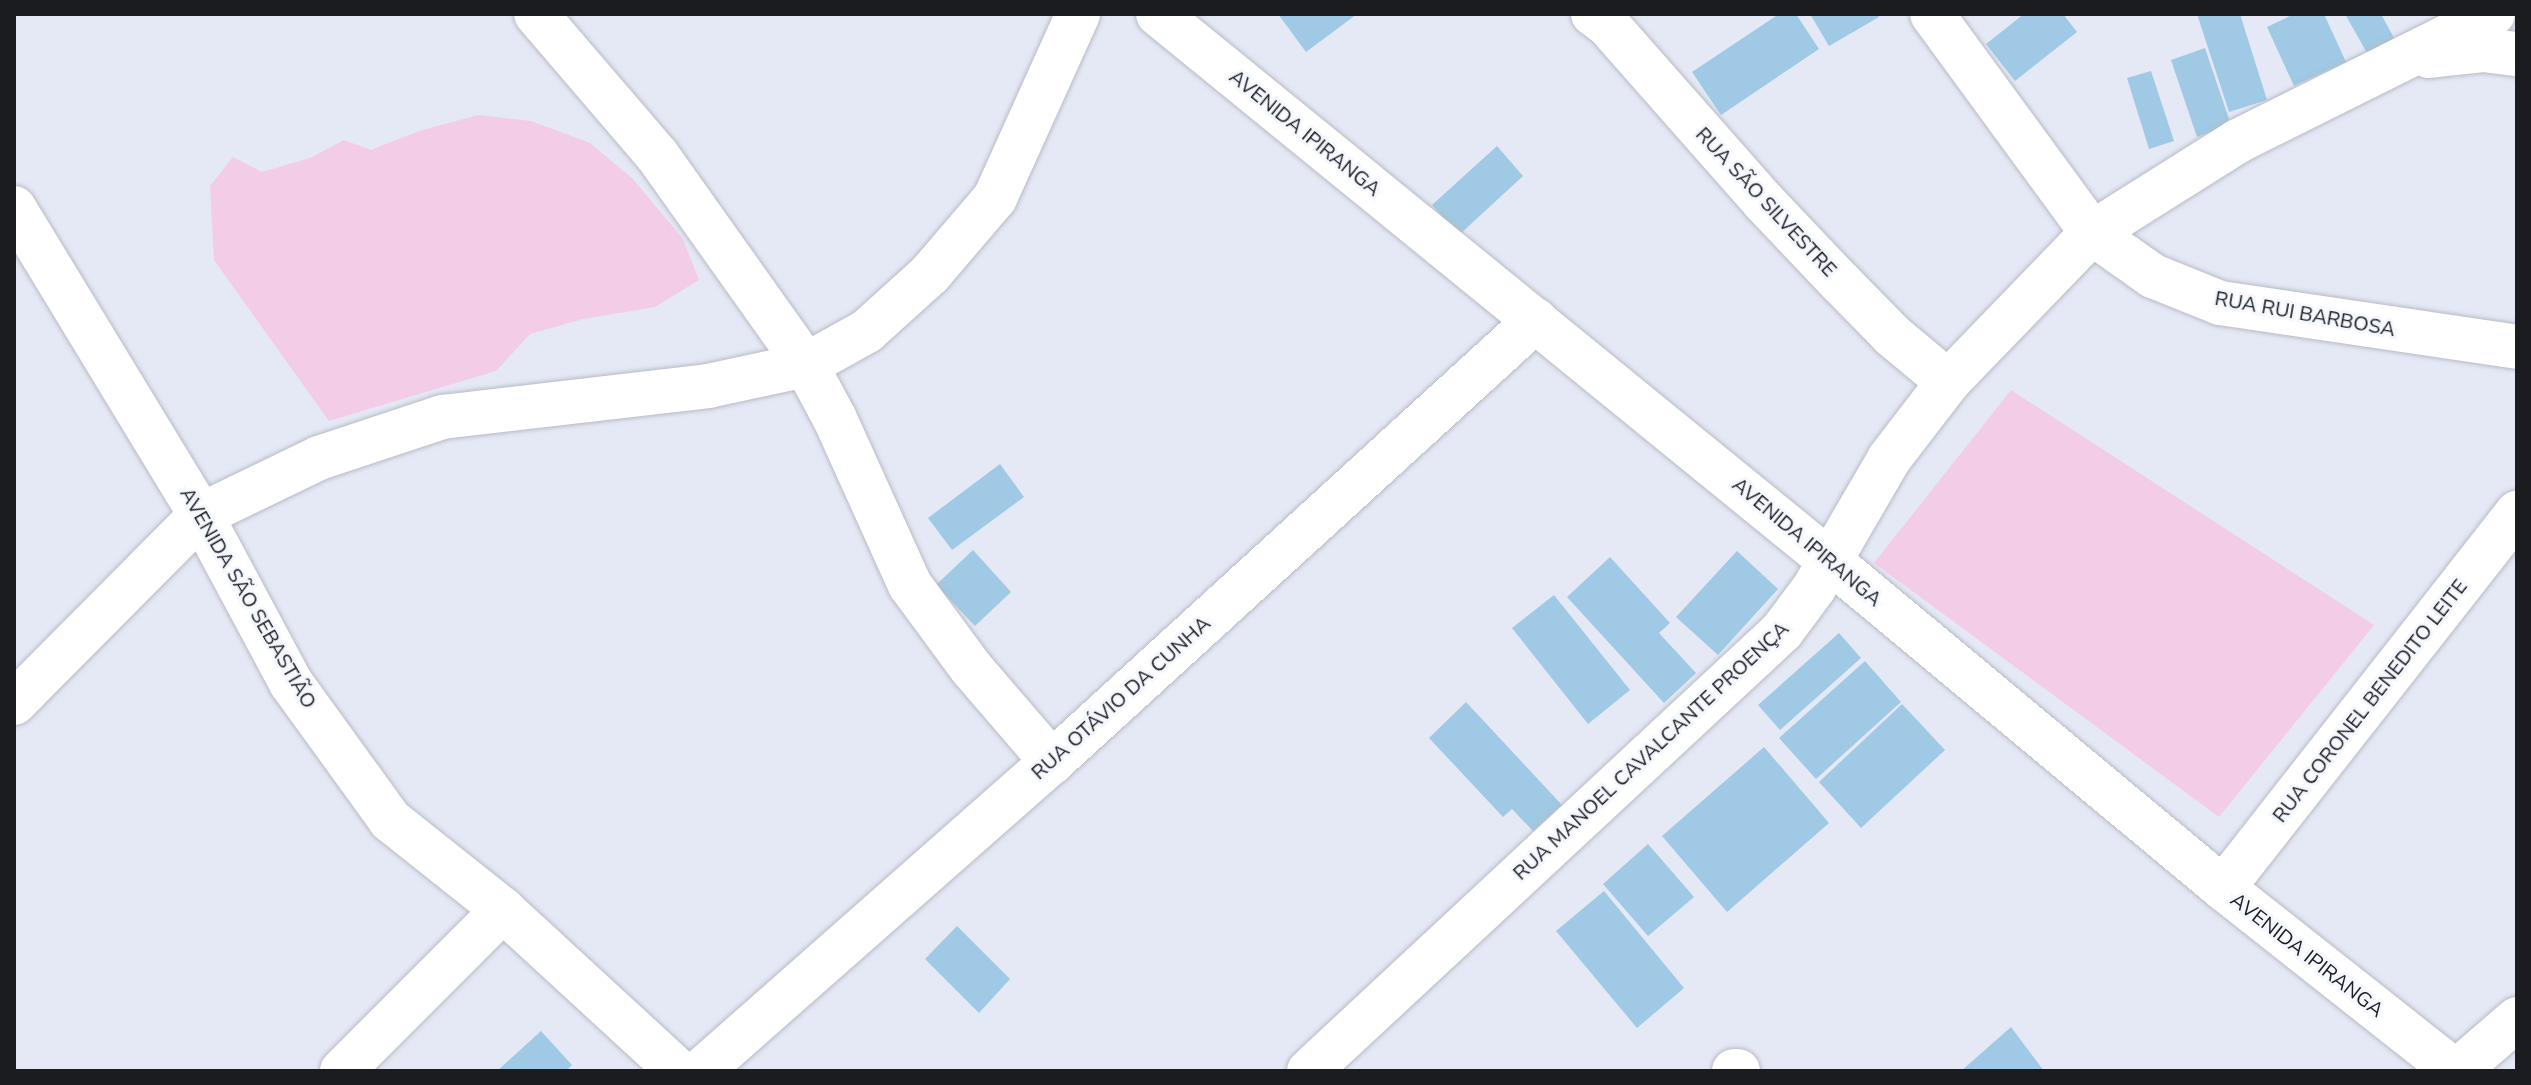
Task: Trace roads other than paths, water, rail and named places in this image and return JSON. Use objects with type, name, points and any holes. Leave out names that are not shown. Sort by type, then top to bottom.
[{"type":"street","points":[[536,14],[657,155],[806,365],[835,419],[910,585],[972,669],[1052,762]]},
{"type":"street","points":[[14,703],[201,515],[319,458],[442,417],[708,386],[806,365],[867,331],[930,274],[995,198],[1078,14]]},
{"type":"street","name":"AVENIDA IPIRANGA","points":[[1158,14],[1830,561],[2223,888],[2456,1071]]},
{"type":"street","name":"RUA RUI BARBOSA","points":[[1932,14],[2092,233],[2153,276],[2220,303],[2517,347]]},
{"type":"street","name":"RUA MANOEL CAVALCANTE PROENÇA","points":[[1309,1071],[1782,631],[1830,561],[1889,459],[1948,382],[2092,233],[2238,141],[2493,14]]},
{"type":"street","name":"RUA SÃO SILVESTRE","points":[[1607,17],[1763,201],[1893,336],[1948,382]]},
{"type":"street","name":"RUA MANOEL CAVALCANTE PROENÇA","points":[[2406,59],[2483,50],[2517,54]]},
{"type":"street","name":"AVENIDA SÃO SEBASTIÃO","points":[[14,208],[201,515],[291,683],[390,820],[503,910],[678,1071]]},
{"type":"street","name":"RUA OTÁVIO DA CUNHA","points":[[701,1071],[1052,762],[1536,320]]},
{"type":"street","name":"RUA CORONEL BENEDITO LEITE","points":[[2223,888],[2517,513]]},
{"type":"street","points":[[342,1071],[503,910]]},
{"type":"street","points":[[2456,1071],[2517,1019]]}]
